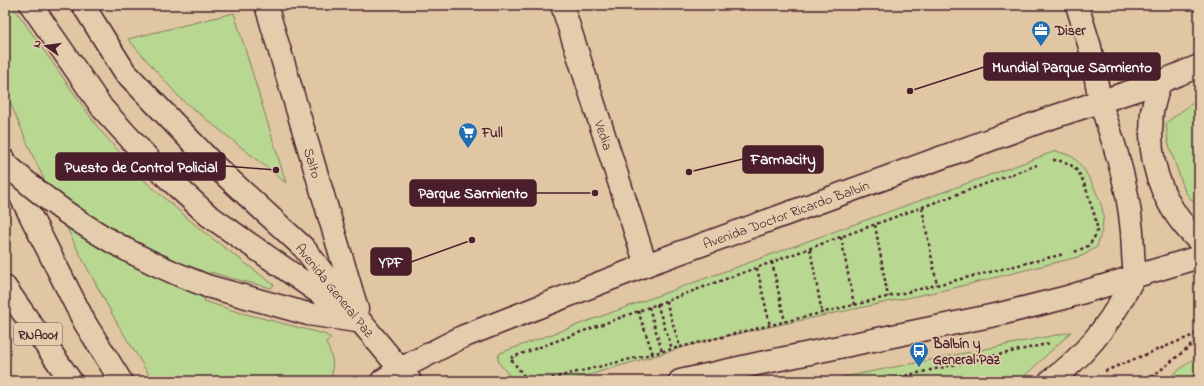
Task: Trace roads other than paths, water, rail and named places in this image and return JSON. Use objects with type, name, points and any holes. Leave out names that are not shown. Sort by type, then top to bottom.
[{"type":"main road","points":[[31,5],[103,109],[159,170],[208,215],[361,322]]},
{"type":"main road","name":"Avenida General Paz","points":[[83,5],[125,72],[166,117],[304,248],[361,322],[405,375]]},
{"type":"main road","name":"Salto","points":[[266,5],[361,322]]},
{"type":"main road","name":"Vedia","points":[[562,5],[646,265]]},
{"type":"main road","points":[[1050,381],[1064,371],[1089,346],[1114,314],[1134,276],[1133,232],[1127,187],[1115,144],[1100,101],[1090,47],[1077,5]]},
{"type":"main road","name":"Avenida Doctor Ricardo Balbín","points":[[382,381],[405,375],[462,337],[646,265],[1100,101],[1160,82],[1199,66]]},
{"type":"main road","points":[[1160,82],[1152,113],[1151,145],[1157,177],[1170,206],[1189,232],[1199,241]]},
{"type":"main road","points":[[5,162],[40,194],[87,227],[135,255],[176,274],[207,286],[308,314],[361,322]]},
{"type":"main road","points":[[5,162],[19,193],[85,323],[121,381]]},
{"type":"main road","points":[[680,381],[768,361],[1000,314],[1064,298],[1199,257]]},
{"type":"main road","name":"RNA001","points":[[5,287],[71,381]]},
{"type":"place","name":"Diser","points":[[1041,47]]},
{"type":"place","name":"Mundial Parque Sarmiento","points":[[910,91]]},
{"type":"place","name":"Full","points":[[468,149]]},
{"type":"place","name":"Puesto de Control Policial","points":[[276,170]]},
{"type":"place","name":"Farmacity","points":[[689,172]]},
{"type":"place","name":"Parque Sarmiento","points":[[595,193]]},
{"type":"place","name":"YPF","points":[[472,240]]},
{"type":"place","name":"Balbín y General Paz","points":[[919,368]]}]
